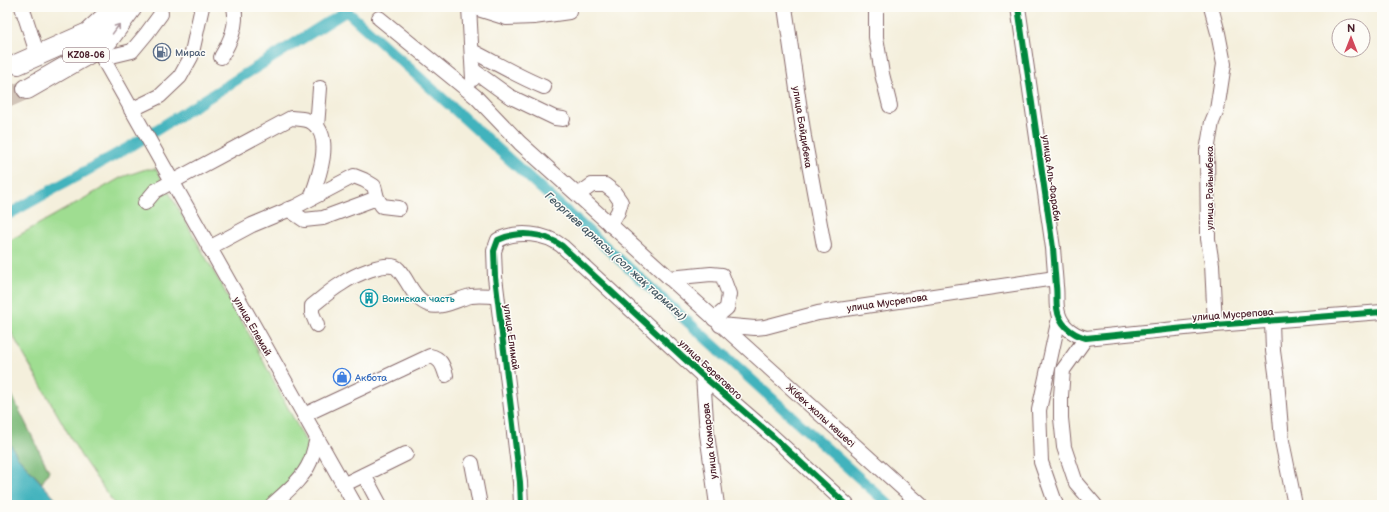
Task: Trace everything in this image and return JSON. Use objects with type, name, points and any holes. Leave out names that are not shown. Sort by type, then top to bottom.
[{"type":"highway","name":"KZ08-06","points":[[96,46],[116,7]]},
{"type":"highway","name":"KZ08-06","points":[[27,89],[108,40],[132,7]]},
{"type":"highway","name":"KZ08-06","points":[[18,64],[38,56],[96,46]]},
{"type":"street","points":[[22,7],[38,56]]},
{"type":"street","points":[[96,46],[132,50],[161,14],[160,7]]},
{"type":"street","points":[[133,113],[160,96],[180,77],[191,57],[202,7]]},
{"type":"street","points":[[221,57],[229,44],[234,26],[236,16],[234,7]]},
{"type":"street","points":[[469,7],[473,85],[476,97]]},
{"type":"street","points":[[472,7],[507,18],[534,17],[569,12]]},
{"type":"street","name":"улица Байдибека","points":[[786,7],[804,137],[824,246]]},
{"type":"street","points":[[876,7],[876,37],[882,74],[890,106]]},
{"type":"street","name":"улица Аль-Фараби","points":[[1018,7],[1052,248],[1059,318],[1039,410],[1041,462],[1056,505]]},
{"type":"street","name":"улица Райымбека","points":[[1211,7],[1224,64],[1217,110],[1212,122],[1207,151],[1208,239],[1212,264],[1215,325]]},
{"type":"street","name":"Жібек жолы көшесі","points":[[379,18],[476,97],[520,143],[921,505]]},
{"type":"street","name":"улица Елемай","points":[[96,46],[355,505]]},
{"type":"street","points":[[472,51],[544,88]]},
{"type":"street","points":[[473,70],[509,96],[555,118],[563,119]]},
{"type":"street","points":[[317,127],[320,88]]},
{"type":"street","points":[[145,203],[155,191],[292,118],[312,122],[320,130],[324,140],[319,175],[311,198]]},
{"type":"street","points":[[209,248],[252,225],[288,210],[354,176],[374,186],[377,198],[382,206],[399,208]]},
{"type":"street","points":[[578,195],[592,185],[605,185],[614,192],[621,202],[618,212],[610,225]]},
{"type":"street","points":[[288,210],[304,220],[323,218],[377,198]]},
{"type":"street","name":"улица Елимай","points":[[521,505],[507,376],[496,296],[494,251],[498,240],[509,235],[539,236],[553,239],[562,246]]},
{"type":"street","name":"улица Берегового","points":[[562,246],[703,376],[770,434],[846,505]]},
{"type":"street","points":[[317,325],[312,313],[312,306],[342,283],[377,267],[390,265],[397,267],[419,300],[431,306],[443,305],[471,296],[496,296]]},
{"type":"street","points":[[669,278],[711,274],[722,275],[729,294],[727,308],[717,322]]},
{"type":"street","name":"улица Мусрепова","points":[[717,322],[755,328],[765,327],[818,313],[840,309],[1055,278]]},
{"type":"street","name":"улица Мусрепова","points":[[1086,338],[1215,325],[1382,312]]},
{"type":"street","points":[[1059,318],[1075,335],[1086,338],[1063,370],[1061,418],[1064,447],[1076,483],[1095,505]]},
{"type":"street","points":[[1272,321],[1273,351],[1282,441],[1295,505]]},
{"type":"street","points":[[304,415],[430,356],[435,357],[440,361],[446,375]]},
{"type":"street","name":"улица Комарова","points":[[703,376],[708,434],[717,505]]},
{"type":"street","points":[[272,505],[301,477],[310,462],[317,438]]},
{"type":"street","points":[[343,485],[406,454]]},
{"type":"street","points":[[472,463],[478,504]]},
{"type":"street","points":[[364,475],[380,505]]},
{"type":"green space","points":[[146,169],[156,169],[250,336],[308,446],[307,461],[269,505],[115,505],[81,456],[7,325],[7,242],[122,177]]},
{"type":"green space","points":[[7,385],[49,471],[42,483],[17,456],[7,438]]},
{"type":"water","points":[[7,438],[17,456],[61,505],[7,505]]},
{"type":"waterway","name":"Георгиев арнасы (сол жақ тармағы)","points":[[342,7],[889,505]]},
{"type":"waterway","points":[[7,215],[131,146],[346,11]]},
{"type":"tunnel","points":[[7,98],[27,89]]},
{"type":"cycle path","points":[[1018,7],[1053,248],[1057,308],[1060,319],[1067,328],[1075,334],[1086,338],[1215,325],[1382,312]]},
{"type":"cycle path","points":[[521,505],[520,482],[495,277],[494,251],[498,240],[523,234],[531,234],[548,238],[562,246],[703,376],[770,434],[847,505]]},
{"type":"place","name":"Мирас","points":[[162,52]]},
{"type":"place","name":"Воинская часть","points":[[369,298]]},
{"type":"place","name":"Акбота","points":[[342,377]]}]
